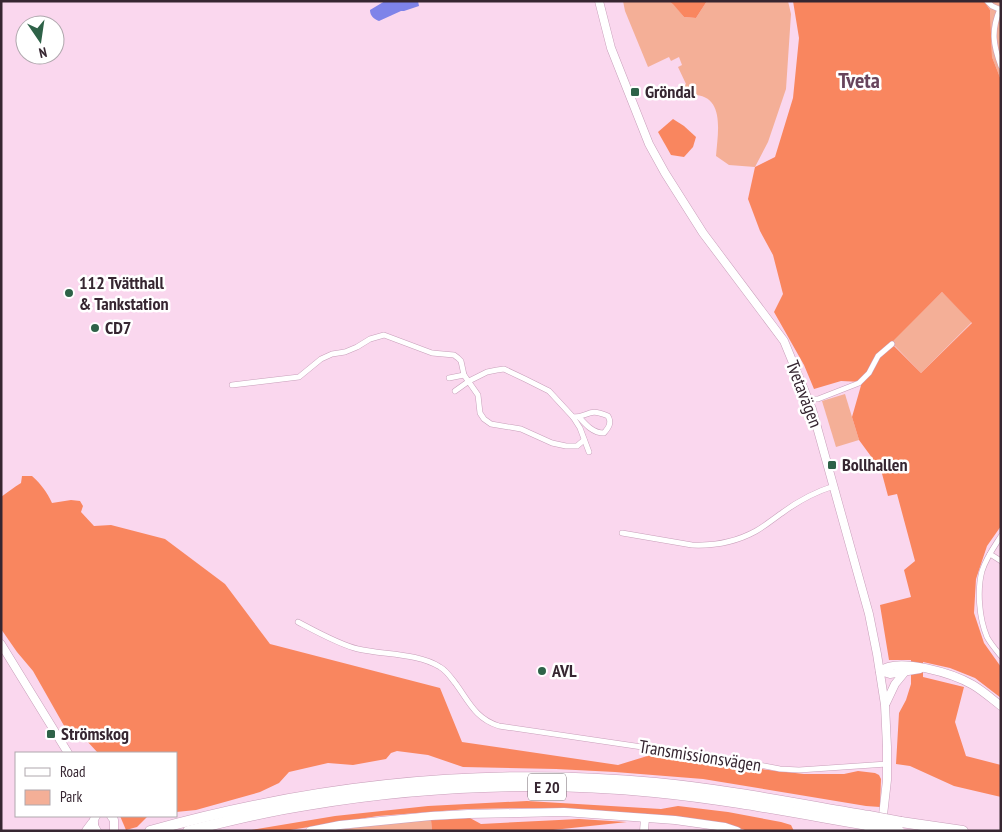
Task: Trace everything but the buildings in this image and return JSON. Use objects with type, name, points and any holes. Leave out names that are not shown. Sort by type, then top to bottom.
[{"type":"highway","name":"E 20","points":[[150,831],[226,811],[306,795],[412,782],[481,778],[598,779],[655,783],[764,798],[868,821]]},
{"type":"highway","name":"E 20","points":[[188,831],[307,804],[362,797],[423,791],[546,787],[653,792],[900,826],[963,831]]},
{"type":"main road","name":"Tvetavägen","points":[[599,1],[611,48],[649,144],[703,234],[784,340],[808,399],[869,614],[880,671],[885,705],[887,764],[881,831]]},
{"type":"main road","points":[[1,644],[67,752]]},
{"type":"main road","points":[[880,671],[889,666],[911,666],[950,675],[972,684],[1001,706]]},
{"type":"main road","points":[[880,671],[890,674],[924,668]]},
{"type":"main road","points":[[885,705],[894,684],[904,673]]},
{"type":"main road","points":[[310,831],[340,825],[468,814],[564,812],[675,820],[725,827],[737,831]]},
{"type":"main road","points":[[112,817],[114,820],[114,831]]},
{"type":"main road","points":[[644,831],[645,818]]},
{"type":"street","points":[[987,1],[992,6],[1000,9],[995,20],[994,32],[995,47],[1001,66]]},
{"type":"street","points":[[232,385],[299,377],[322,359],[332,354],[345,352],[370,339],[384,335],[432,353],[454,355],[461,362],[464,375],[478,395],[480,413],[491,424],[521,430],[552,443],[566,446],[578,446],[584,440]]},
{"type":"street","points":[[808,399],[818,399],[859,383],[869,373],[878,356],[892,344]]},
{"type":"street","points":[[455,391],[487,372],[504,370],[549,391],[576,417],[598,433],[604,433],[609,428],[610,420],[608,416],[599,412],[591,412],[576,417]]},
{"type":"street","points":[[448,378],[464,375]]},
{"type":"street","points":[[576,417],[589,452]]},
{"type":"street","points":[[622,533],[692,545],[721,544],[756,532],[788,508],[820,491],[834,486]]},
{"type":"street","points":[[1001,536],[982,571],[979,599],[982,621],[988,638],[1001,656]]},
{"type":"street","points":[[990,554],[1001,561]]},
{"type":"street","name":"Transmissionsvägen","points":[[298,622],[357,649],[412,657],[435,664],[446,671],[483,719],[499,726],[707,755],[780,769],[799,770],[887,764]]},
{"type":"green space","points":[[623,1],[669,1],[673,3],[684,17],[696,18],[707,1],[788,1],[791,14],[786,89],[768,142],[755,167],[729,165],[716,156],[718,125],[714,106],[709,100],[700,96],[688,95],[684,86],[686,84],[678,67],[682,65],[679,57],[671,61],[669,57],[648,67],[625,11]]},
{"type":"green space","points":[[984,1],[1001,1],[1001,80],[992,57],[990,10]]},
{"type":"green space","points":[[942,292],[972,322],[921,373],[891,342]]},
{"type":"green space","points":[[845,394],[859,440],[836,447],[822,401]]},
{"type":"green space","points":[[431,820],[432,831],[333,831],[372,825]]},
{"type":"shaded area","points":[[669,1],[707,1],[696,18],[684,17]]},
{"type":"shaded area","points":[[793,1],[984,1],[990,10],[992,57],[1001,80],[1001,526],[987,546],[976,579],[974,613],[984,643],[1001,667],[1001,698],[975,678],[950,668],[923,662],[923,677],[964,687],[955,722],[966,756],[1001,765],[1001,797],[954,786],[910,766],[896,764],[899,713],[911,684],[911,660],[889,660],[880,605],[911,597],[904,570],[915,561],[897,494],[888,496],[881,470],[859,440],[852,417],[862,382],[841,381],[814,389],[804,365],[774,312],[783,294],[773,255],[760,231],[748,199],[755,167],[775,157],[793,98],[799,38]],"holes":[[[942,292],[972,323],[921,373],[891,343]]]},
{"type":"shaded area","points":[[673,119],[696,137],[693,147],[684,157],[671,155],[658,132]]},
{"type":"shaded area","points":[[22,476],[32,476],[44,488],[52,503],[71,500],[80,501],[83,506],[81,512],[94,526],[111,525],[165,539],[225,584],[270,644],[440,688],[462,742],[618,765],[657,753],[735,766],[804,774],[844,774],[858,771],[875,773],[881,779],[880,807],[703,779],[556,769],[463,767],[428,755],[397,751],[391,753],[386,759],[353,765],[328,763],[289,772],[279,783],[260,792],[196,810],[178,812],[178,752],[97,752],[86,740],[71,738],[33,671],[1,629],[1,497],[21,483]]},
{"type":"shaded area","points":[[527,801],[661,809],[678,806],[728,812],[781,822],[791,825],[794,831],[748,831],[726,824],[564,809],[529,808],[468,809],[378,816],[284,831],[245,831],[335,816],[428,806]]},
{"type":"shaded area","points":[[120,817],[147,817],[137,827],[126,830]]},
{"type":"shaded area","points":[[470,818],[481,824],[579,819],[627,822],[544,831],[432,831],[431,820]]},
{"type":"water","points":[[385,1],[418,1],[419,6],[401,11],[379,21],[373,17],[370,10]]},
{"type":"place","name":"Gröndal","points":[[635,92]]},
{"type":"place","name":"112 Tvätthall & Tankstation","points":[[69,293]]},
{"type":"place","name":"CD7","points":[[95,328]]},
{"type":"place","name":"Bollhallen","points":[[832,465]]},
{"type":"place","name":"AVL","points":[[542,671]]},
{"type":"place","name":"Strömskog","points":[[51,734]]},
{"type":"district","name":"Tveta","points":[[859,80]]}]
